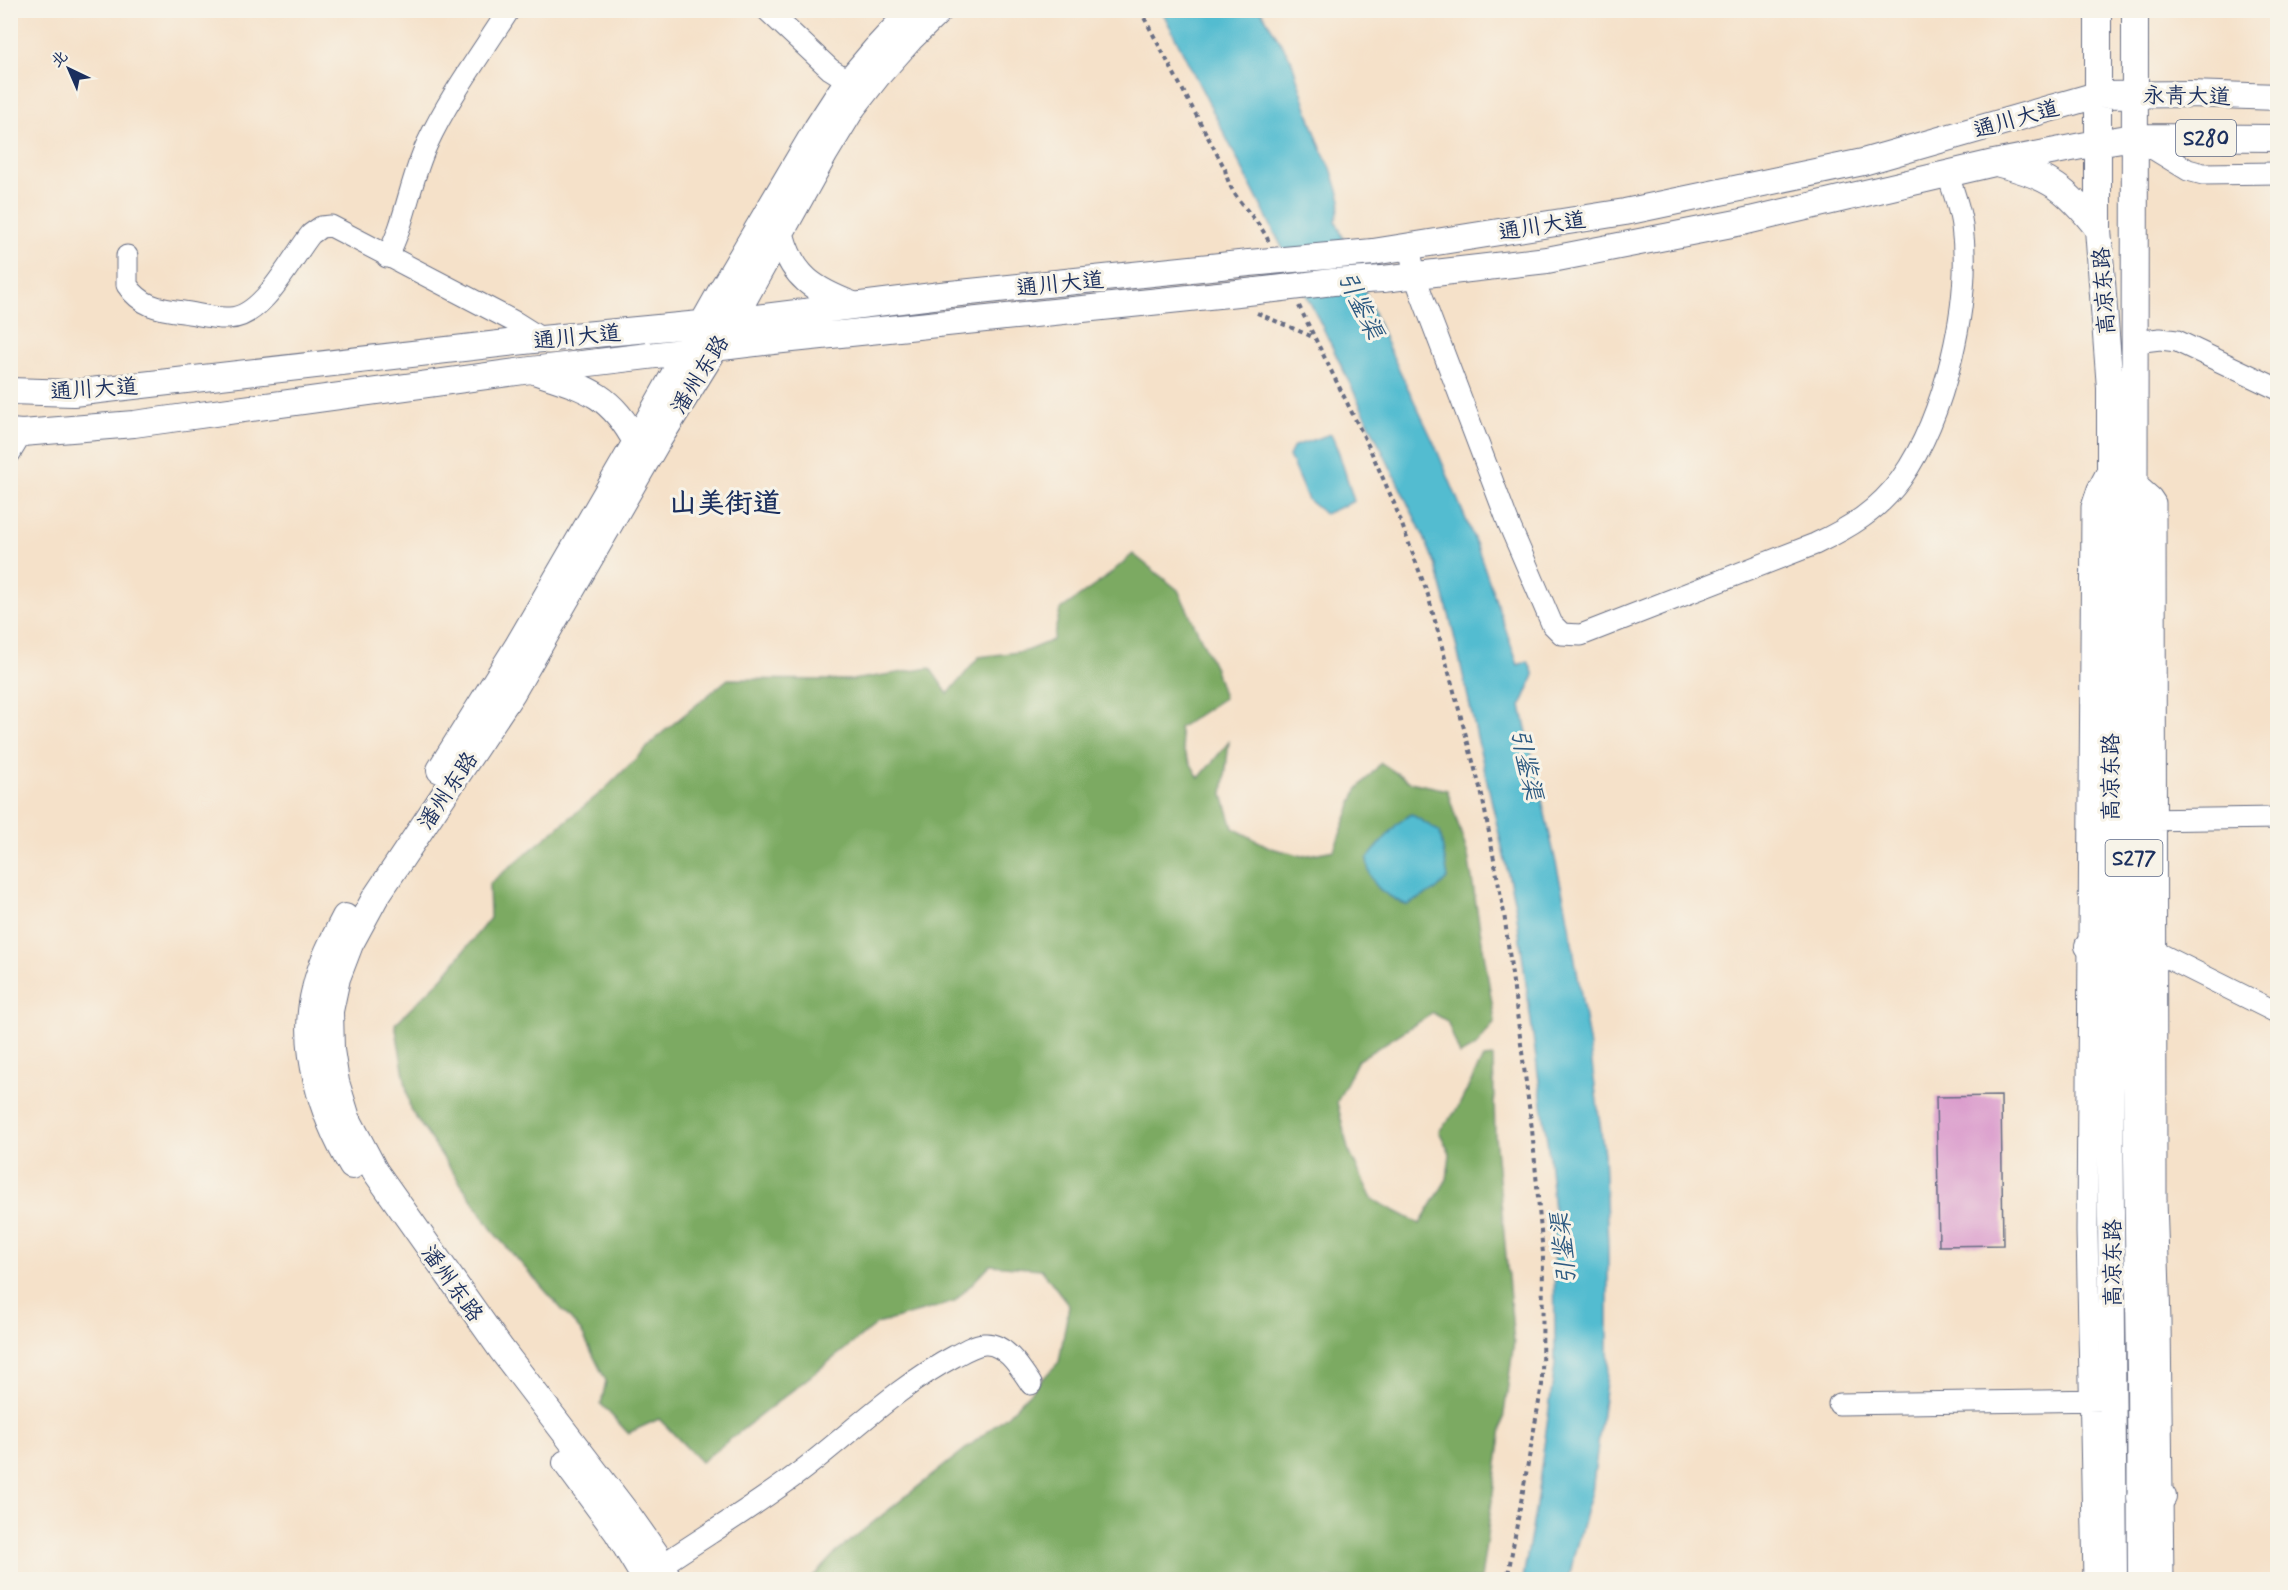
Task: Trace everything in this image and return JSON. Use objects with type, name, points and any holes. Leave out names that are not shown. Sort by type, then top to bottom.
[{"type":"main road","name":"潘州东路","points":[[655,1575],[631,1519],[501,1349],[375,1171],[348,1118],[336,1082],[331,1050],[330,1011],[337,978],[350,944],[375,898],[512,693],[657,442],[732,321],[825,153],[874,50],[912,10]]},
{"type":"main road","name":"潘州东路","points":[[655,1575],[617,1532],[470,1334],[373,1199],[351,1163],[334,1132],[324,1105],[312,1049],[311,1016],[314,991],[325,957],[345,918],[517,647],[780,189],[857,86],[940,10]]},
{"type":"main road","name":"高凉东路","points":[[2098,10],[2098,229],[2134,482],[2145,820],[2122,946],[2101,1400],[2115,1580]]},
{"type":"main road","name":"高凉东路","points":[[2134,10],[2135,342],[2122,387],[2109,468],[2101,701],[2100,853],[2122,946],[2147,1201],[2152,1497],[2141,1580]]},
{"type":"main road","name":"永青大道","points":[[2097,96],[2277,97]]},
{"type":"main road","name":"通川大道","points":[[10,391],[73,393],[542,339],[732,321],[1249,263],[1373,252],[1625,212],[1863,162],[2097,96]]},
{"type":"main road","name":"永青大道","points":[[2097,143],[2134,137],[2277,138]]},
{"type":"main road","name":"通川大道","points":[[14,439],[687,351],[1255,301],[1333,282],[1415,276],[1547,260],[1743,222],[1947,173],[2097,143]]},
{"type":"main road","points":[[1994,163],[2023,170],[2054,183],[2083,210],[2098,229]]},
{"type":"main road","points":[[781,235],[790,260],[808,283],[828,295],[856,306]]},
{"type":"main road","points":[[477,348],[483,378]]},
{"type":"main road","points":[[531,370],[592,392],[603,399],[626,422],[636,442]]},
{"type":"street","points":[[387,257],[400,228],[427,144],[509,10]]},
{"type":"street","points":[[767,10],[830,69],[857,86]]},
{"type":"street","points":[[2134,137],[2188,170],[2204,174],[2277,172]]},
{"type":"street","points":[[1409,246],[1415,276],[1508,522],[1552,624],[1562,634],[1581,635],[1815,544],[1850,528],[1882,500],[1900,480],[1925,433],[1945,384],[1957,329],[1964,275],[1964,244],[1962,223],[1947,173]]},
{"type":"street","points":[[127,256],[127,285],[141,302],[159,309],[230,319],[249,311],[263,299],[307,239],[321,227],[331,226],[515,322],[542,339]]},
{"type":"street","points":[[2135,342],[2160,339],[2177,341],[2277,389]]},
{"type":"street","points":[[2145,820],[2277,818]]},
{"type":"street","points":[[2122,946],[2277,1013]]},
{"type":"street","points":[[655,1575],[805,1469],[867,1417],[932,1368],[968,1349],[993,1344],[1016,1363],[1031,1384]]},
{"type":"street","points":[[1839,1404],[2101,1400],[2094,1580]]},
{"type":"street","points":[[2152,1497],[2163,1580]]},
{"type":"path","points":[[1140,10],[1225,169],[1227,182],[1242,206],[1263,229],[1274,250]]},
{"type":"path","points":[[1255,301],[1315,338]]},
{"type":"path","points":[[1299,304],[1394,503],[1428,595],[1482,795],[1504,914],[1532,1129],[1543,1254],[1542,1385],[1516,1519],[1507,1580]]},
{"type":"green space","points":[[1133,554],[1178,590],[1214,666],[1224,698],[1179,728],[1184,752],[1199,778],[1229,742],[1223,795],[1233,828],[1271,848],[1303,856],[1334,850],[1357,790],[1381,763],[1410,782],[1447,790],[1468,855],[1495,1021],[1476,1046],[1460,1055],[1447,1021],[1433,1013],[1358,1060],[1337,1102],[1348,1149],[1372,1199],[1420,1224],[1447,1179],[1450,1154],[1439,1131],[1456,1111],[1483,1058],[1493,1057],[1495,1136],[1514,1342],[1481,1579],[811,1579],[836,1552],[1008,1415],[1059,1362],[1069,1305],[1041,1269],[990,1265],[954,1302],[877,1324],[701,1462],[659,1419],[628,1433],[601,1404],[606,1381],[581,1331],[495,1234],[410,1109],[395,1024],[443,977],[490,918],[489,884],[604,790],[662,733],[728,679],[852,680],[930,668],[948,694],[979,657],[1026,651],[1053,640],[1060,610],[1104,579]]},
{"type":"water","name":"引鉴渠","points":[[1162,11],[1261,11],[1291,59],[1311,121],[1331,168],[1341,200],[1336,221],[1386,342],[1434,443],[1477,546],[1518,665],[1528,661],[1534,675],[1521,706],[1566,908],[1589,1041],[1604,1154],[1608,1246],[1608,1366],[1592,1491],[1569,1579],[1523,1579],[1535,1512],[1555,1365],[1554,1210],[1548,1148],[1516,909],[1451,622],[1436,566],[1423,535],[1324,330]]},
{"type":"water","points":[[1331,434],[1354,501],[1325,514],[1308,500],[1289,456],[1294,446]]},
{"type":"water","points":[[1411,814],[1440,832],[1448,878],[1436,890],[1407,905],[1384,893],[1374,883],[1368,869],[1367,859],[1397,824]]},
{"type":"building","points":[[2001,1096],[2003,1245],[1939,1246],[1936,1097]]},
{"type":"district","name":"山美街道","points":[[725,502]]}]
